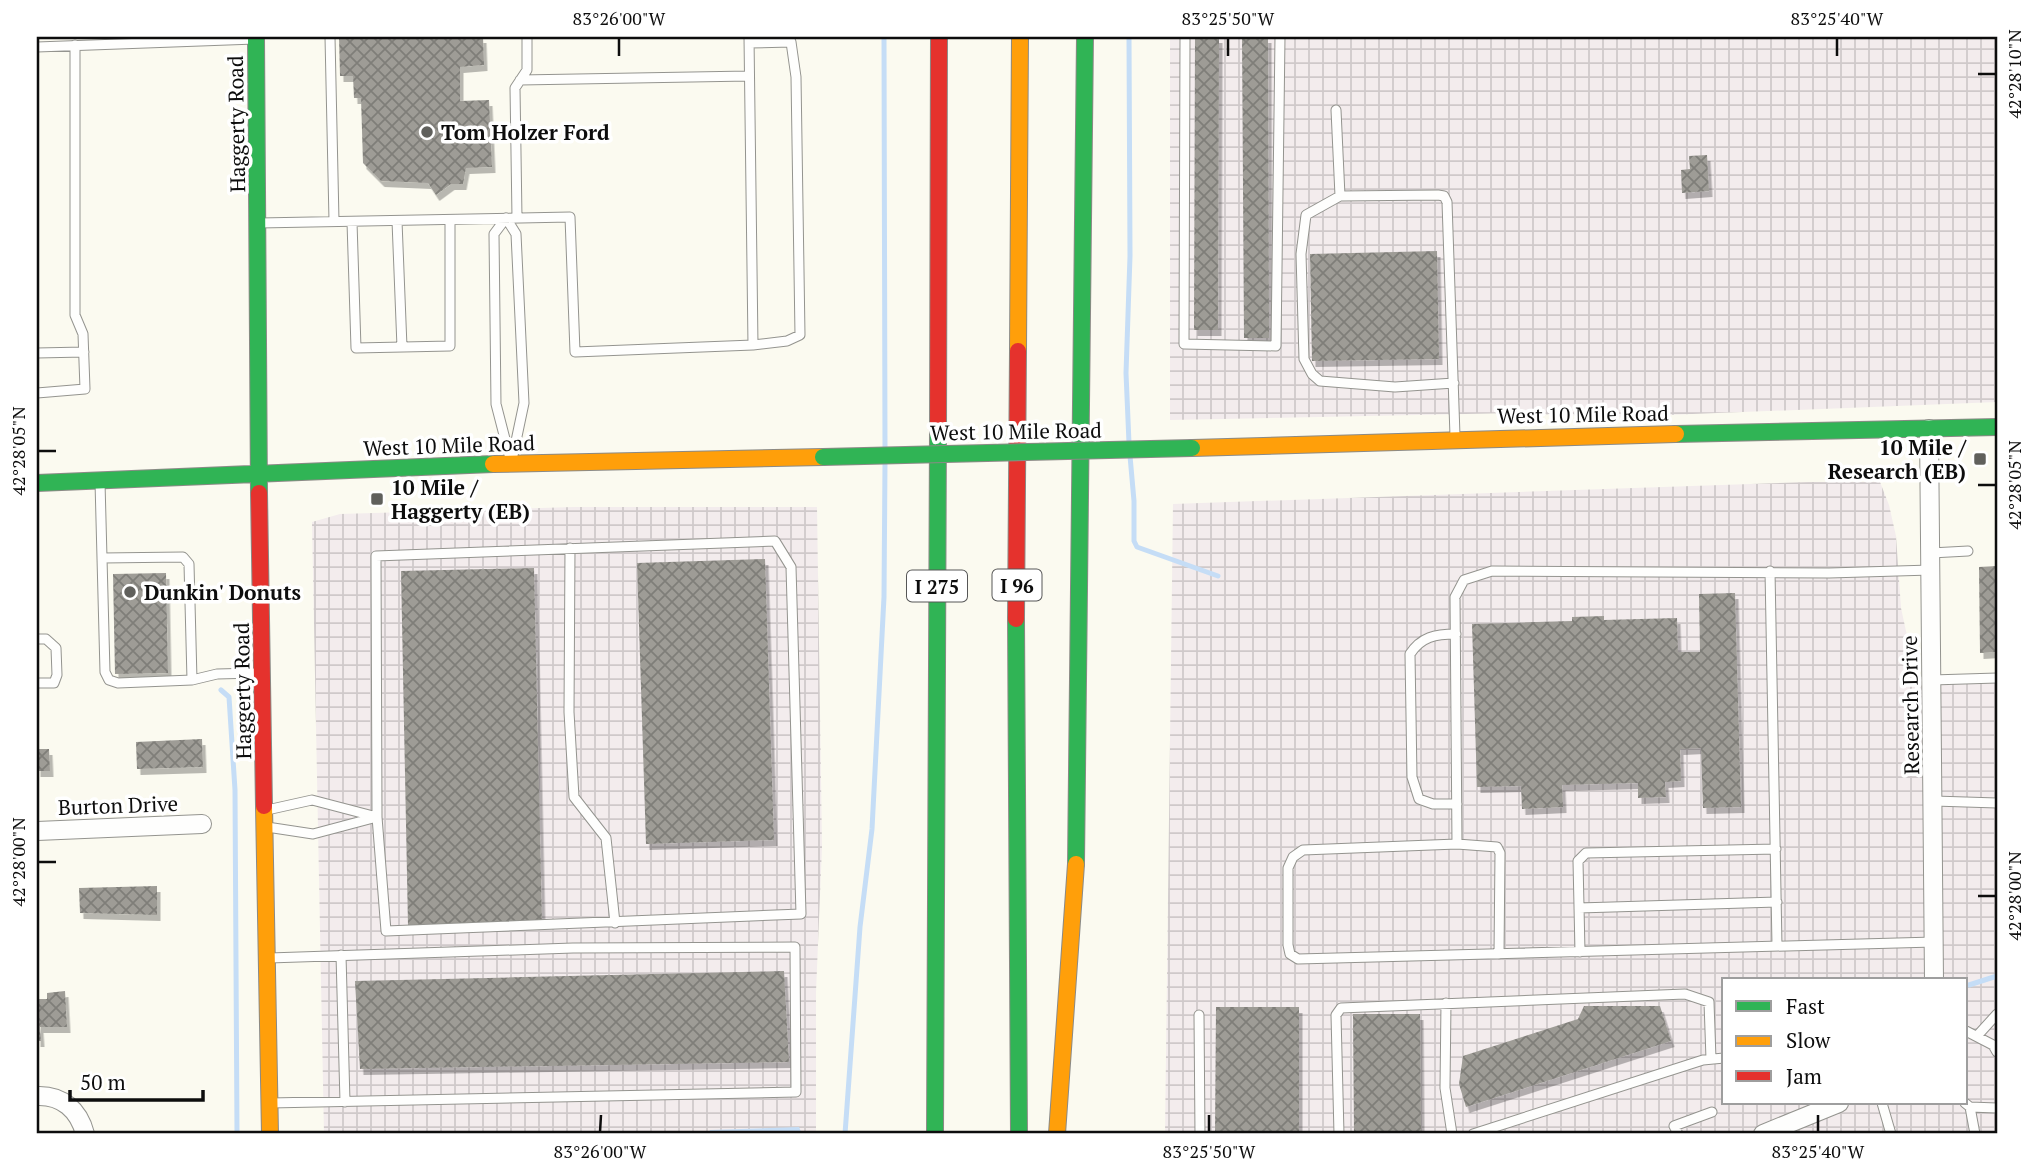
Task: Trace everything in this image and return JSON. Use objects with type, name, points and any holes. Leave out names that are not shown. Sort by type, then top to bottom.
[{"type":"main road","name":"I 275","points":[[935,1134],[939,37]]},
{"type":"main road","name":"I 96","points":[[1019,1134],[1016,676],[1020,37]]},
{"type":"main road","points":[[1057,1134],[1077,848],[1082,626],[1085,37]]},
{"type":"main road","name":"Haggerty Road","points":[[256,38],[259,474],[270,1134]]},
{"type":"main road","name":"West 10 Mile Road","points":[[37,483],[511,463],[1192,448],[1455,438],[1997,427]]},
{"type":"street","name":"Research Drive","points":[[1929,429],[1936,942],[1934,978]]},
{"type":"street","name":"Burton Drive","points":[[37,831],[202,824]]},
{"type":"street","points":[[37,1096],[58,1098],[71,1107],[85,1134]]},
{"type":"street","points":[[1763,1134],[1837,1104]]},
{"type":"lane","points":[[330,37],[334,221]]},
{"type":"lane","points":[[517,218],[515,88],[527,70],[527,37]]},
{"type":"lane","points":[[1185,37],[1184,344],[1276,346],[1280,37]]},
{"type":"lane","points":[[37,47],[256,38]]},
{"type":"lane","points":[[258,223],[570,217],[575,352],[753,345],[787,341],[800,335],[796,77],[791,39],[749,40],[753,345]]},
{"type":"lane","points":[[37,393],[85,389],[83,334],[75,315],[75,45]]},
{"type":"lane","points":[[520,80],[749,76]]},
{"type":"lane","points":[[1336,110],[1340,196]]},
{"type":"lane","points":[[1454,383],[1395,387],[1320,381],[1312,374],[1304,359],[1301,254],[1306,215],[1340,196],[1444,196],[1447,202],[1450,249],[1454,383],[1455,438]]},
{"type":"lane","points":[[506,218],[494,234],[496,404],[511,463]]},
{"type":"lane","points":[[506,218],[516,234],[524,403],[511,463]]},
{"type":"lane","points":[[352,222],[356,348],[450,345],[450,220]]},
{"type":"lane","points":[[397,221],[402,347]]},
{"type":"lane","points":[[37,354],[84,352]]},
{"type":"lane","points":[[100,481],[105,673],[109,680],[118,683],[192,680],[218,674],[263,673]]},
{"type":"lane","points":[[775,541],[791,567],[801,914],[386,931],[377,817],[376,556],[775,541]]},
{"type":"lane","points":[[570,548],[569,712],[574,797],[606,838],[615,923]]},
{"type":"lane","points":[[1457,844],[1455,597],[1464,580],[1492,571],[1829,573],[1931,561],[1968,551]]},
{"type":"lane","points":[[103,558],[183,557],[188,564],[192,680]]},
{"type":"lane","points":[[1770,571],[1777,946]]},
{"type":"lane","points":[[1455,634],[1441,634],[1418,641],[1410,653],[1412,777],[1419,799],[1433,804],[1457,804]]},
{"type":"lane","points":[[37,639],[46,639],[56,648],[57,675],[54,682],[37,683]]},
{"type":"lane","points":[[1932,680],[1997,678]]},
{"type":"lane","points":[[265,819],[312,800],[377,817]]},
{"type":"lane","points":[[1934,801],[1997,803]]},
{"type":"lane","points":[[265,819],[313,834],[377,817]]},
{"type":"lane","points":[[1499,954],[1500,853],[1497,847],[1457,844],[1303,850],[1293,857],[1288,868],[1290,954],[1298,959],[1580,952],[1936,942]]},
{"type":"lane","points":[[1580,952],[1578,861],[1587,853],[1776,849]]},
{"type":"lane","points":[[1579,908],[1777,902]]},
{"type":"lane","points":[[267,958],[573,948],[795,947],[796,1092],[270,1103]]},
{"type":"lane","points":[[341,956],[345,1102]]},
{"type":"lane","points":[[1339,1134],[1336,1014],[1341,1007],[1685,994],[1709,1002],[1711,1059]]},
{"type":"lane","points":[[1446,1003],[1446,1088],[1452,1134]]},
{"type":"lane","points":[[1977,1035],[1997,1014]]},
{"type":"lane","points":[[1199,1015],[1200,1134]]},
{"type":"lane","points":[[1968,1032],[1993,1045],[1997,1052]]},
{"type":"lane","points":[[1474,1134],[1711,1059],[1722,1058]]},
{"type":"lane","points":[[1882,1104],[1891,1134]]},
{"type":"lane","points":[[1975,1134],[1967,1105],[1997,1108]]},
{"type":"lane","points":[[1678,1134],[1674,1126],[1712,1112]]},
{"type":"shaded area","points":[[1170,37],[1997,37],[1997,402],[1617,417],[1514,413],[1170,420]]},
{"type":"shaded area","points":[[1808,482],[1880,482],[1896,536],[1901,608],[1916,677],[1997,678],[1997,1134],[1165,1134],[1173,504]]},
{"type":"shaded area","points":[[573,507],[817,507],[822,847],[816,992],[816,1134],[324,1134],[312,522],[340,514]]},
{"type":"water","points":[[799,1127],[802,1134],[708,1134],[710,1130]]},
{"type":"building","name":"Tom Holzer Ford","points":[[339,37],[483,37],[484,65],[460,67],[460,101],[489,100],[492,167],[466,168],[463,184],[451,184],[436,195],[428,183],[381,181],[363,163],[361,98],[354,98],[353,76],[340,76]]},
{"type":"building","points":[[1195,37],[1219,37],[1218,330],[1194,330]]},
{"type":"building","points":[[1242,37],[1268,37],[1269,338],[1244,338]]},
{"type":"building","points":[[1707,155],[1709,191],[1682,193],[1681,170],[1690,169],[1689,156]]},
{"type":"building","points":[[1437,251],[1439,359],[1312,361],[1310,254]]},
{"type":"building","points":[[765,559],[774,840],[646,844],[637,563]]},
{"type":"building","points":[[1997,566],[1997,652],[1980,653],[1979,567]]},
{"type":"building","points":[[534,568],[542,923],[408,926],[401,571]]},
{"type":"building","points":[[166,573],[168,673],[115,674],[113,574]]},
{"type":"building","points":[[1735,593],[1741,807],[1703,808],[1701,748],[1680,749],[1681,781],[1665,782],[1666,797],[1638,798],[1638,783],[1562,785],[1563,807],[1522,809],[1521,786],[1477,787],[1472,624],[1572,621],[1572,617],[1604,616],[1604,620],[1677,618],[1678,652],[1700,652],[1699,594]]},
{"type":"building","points":[[202,739],[203,767],[137,769],[136,742]]},
{"type":"building","points":[[37,749],[49,749],[50,771],[37,771]]},
{"type":"building","points":[[157,886],[157,915],[80,913],[79,888]]},
{"type":"building","points":[[784,971],[789,1062],[360,1069],[355,981]]},
{"type":"building","points":[[65,991],[67,1027],[40,1027],[41,1041],[37,1041],[37,999],[47,999],[47,993]]},
{"type":"building","points":[[1584,1006],[1660,1006],[1671,1041],[1466,1107],[1459,1084],[1463,1056],[1578,1019]]},
{"type":"building","points":[[1216,1007],[1299,1007],[1299,1134],[1215,1134]]},
{"type":"building","points":[[1353,1014],[1420,1014],[1421,1134],[1354,1134]]},
{"type":"waterway","points":[[884,37],[885,450]]},
{"type":"waterway","points":[[1129,37],[1130,256],[1126,373],[1129,443]]},
{"type":"waterway","points":[[1130,456],[1134,541],[1137,547],[1218,576]]},
{"type":"waterway","points":[[845,1134],[860,927],[872,829],[884,597],[885,463]]},
{"type":"waterway","points":[[221,690],[229,697],[235,790],[237,1134]]},
{"type":"waterway","points":[[1969,985],[1997,976]]},
{"type":"traffic: fast","points":[[256,37],[259,493]]},
{"type":"traffic: fast","points":[[1076,864],[1085,37]]},
{"type":"traffic: fast","points":[[1676,434],[1997,427]]},
{"type":"traffic: fast","points":[[935,1134],[938,432]]},
{"type":"traffic: fast","points":[[823,457],[1192,448]]},
{"type":"traffic: fast","points":[[37,483],[493,464]]},
{"type":"traffic: fast","points":[[1016,619],[1019,1134]]},
{"type":"traffic: slow","points":[[1018,351],[1020,37]]},
{"type":"traffic: slow","points":[[1192,448],[1676,434]]},
{"type":"traffic: slow","points":[[493,464],[823,457]]},
{"type":"traffic: slow","points":[[264,806],[270,1134]]},
{"type":"traffic: slow","points":[[1057,1134],[1076,864]]},
{"type":"traffic: jam","points":[[938,432],[939,37]]},
{"type":"traffic: jam","points":[[1016,619],[1018,351]]},
{"type":"traffic: jam","points":[[259,493],[264,806]]},
{"type":"place","name":"Tom Holzer Ford","points":[[427,132]]},
{"type":"place","name":"10 Mile / Research (EB)","points":[[1980,459]]},
{"type":"place","name":"10 Mile / Haggerty (EB)","points":[[377,499]]},
{"type":"place","name":"Dunkin' Donuts","points":[[130,592]]}]
